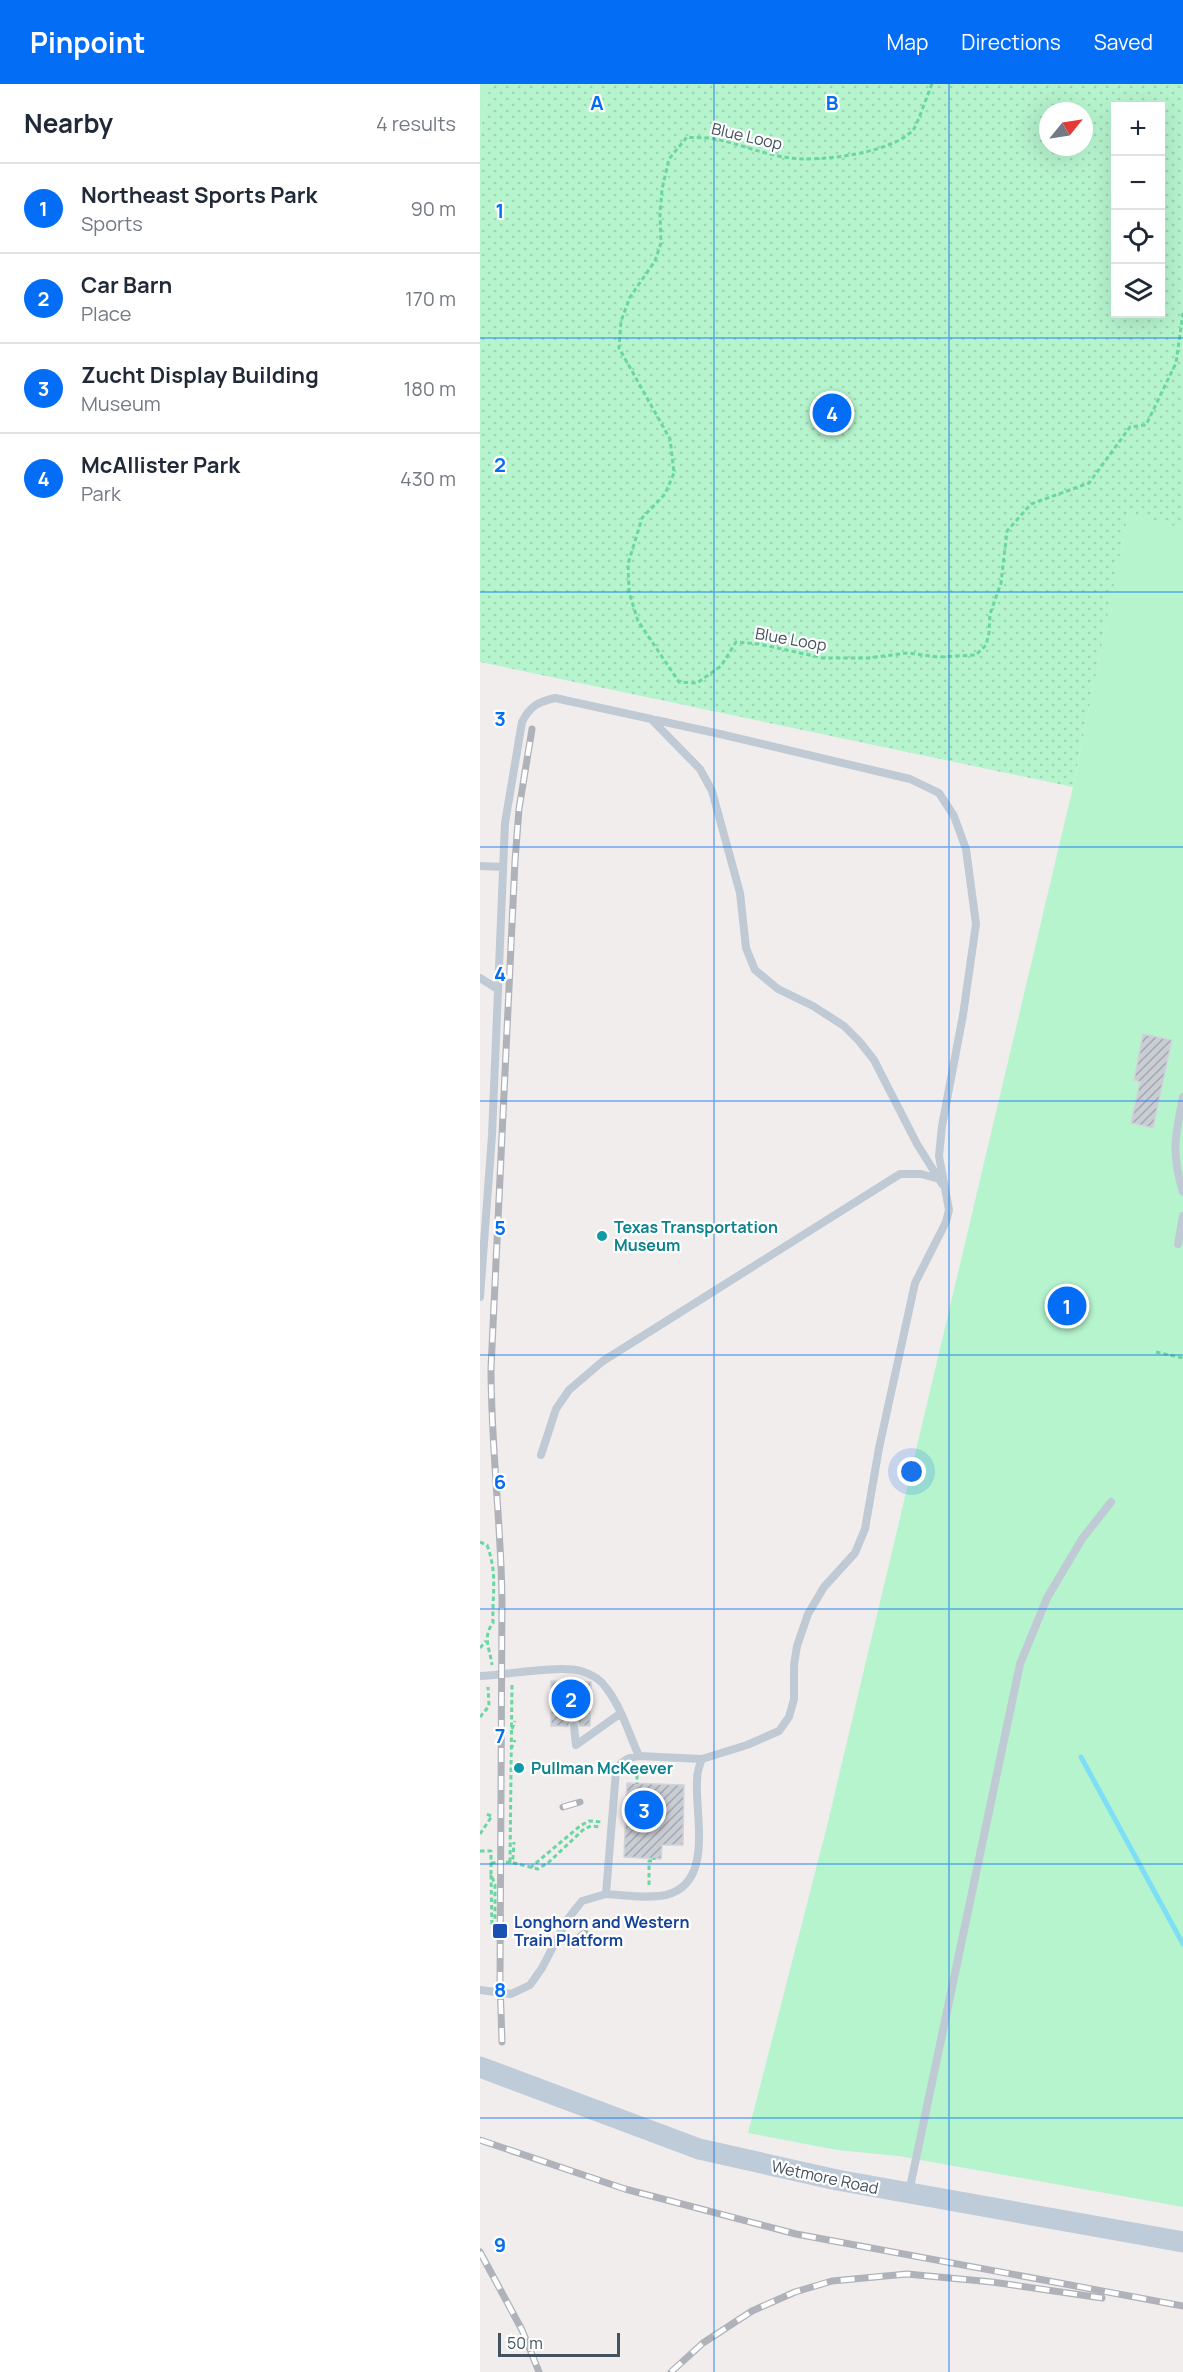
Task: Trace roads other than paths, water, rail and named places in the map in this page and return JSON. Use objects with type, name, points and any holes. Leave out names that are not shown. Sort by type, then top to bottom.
[{"type":"main road","name":"Wetmore Road","points":[[480,2067],[699,2149],[909,2194],[1183,2242]]},
{"type":"lane","points":[[480,1297],[492,1135],[496,988],[505,823],[522,722],[528,711],[539,701],[555,698],[910,779],[939,793],[954,816],[966,849],[976,924],[939,1156],[949,1210],[946,1222],[915,1283],[879,1448],[865,1529],[855,1553],[824,1587],[808,1614],[797,1646],[794,1665],[794,1699],[789,1718],[779,1731],[768,1738],[702,1759],[639,1756],[619,1764],[616,1771],[606,1894]]},
{"type":"lane","points":[[651,719],[700,769],[712,791],[740,893],[746,948],[755,970],[778,990],[813,1006],[844,1026],[859,1041],[874,1060],[917,1144],[945,1188]]},
{"type":"lane","points":[[480,866],[503,867]]},
{"type":"lane","points":[[480,978],[496,988]]},
{"type":"lane","points":[[1183,1097],[1174,1144],[1177,1173],[1183,1192]]},
{"type":"lane","points":[[541,1455],[556,1409],[569,1390],[603,1361],[900,1174],[921,1174],[939,1179]]},
{"type":"lane","points":[[1178,1244],[1183,1216]]},
{"type":"lane","points":[[909,2194],[1020,1664],[1047,1599],[1082,1539],[1111,1502]]},
{"type":"lane","points":[[574,1670],[574,1681]]},
{"type":"lane","points":[[487,1676],[580,1670],[596,1677],[607,1688],[621,1713],[639,1756]]},
{"type":"lane","points":[[574,1726],[576,1745],[621,1713]]},
{"type":"lane","points":[[480,1990],[511,1994],[530,1985],[542,1968],[567,1920],[582,1901],[606,1894],[666,1895],[686,1883],[694,1872],[699,1853],[697,1780],[702,1759]]},
{"type":"waterway","points":[[1081,1757],[1183,1944]]},
{"type":"railway","points":[[502,2042],[500,1981],[502,1600],[491,1368],[515,861],[519,809],[532,729]]},
{"type":"railway","points":[[563,1807],[580,1802]]},
{"type":"railway","points":[[575,1941],[585,1932]]},
{"type":"railway","points":[[480,2140],[625,2189],[796,2234],[1183,2306]]},
{"type":"railway","points":[[480,2252],[522,2330],[539,2372]]},
{"type":"railway","points":[[671,2372],[703,2343],[752,2311],[795,2292],[832,2281],[907,2274],[992,2282],[1102,2298]]},
{"type":"place","name":"McAllister Park","points":[[832,413]]},
{"type":"place","name":"Texas Transportation Museum","points":[[602,1236]]},
{"type":"place","name":"Northeast Sports Park","points":[[1067,1306]]},
{"type":"place","name":"Car Barn","points":[[571,1699]]},
{"type":"place","name":"Pullman McKeever","points":[[519,1768]]},
{"type":"place","name":"Zucht Display Building","points":[[644,1810]]},
{"type":"place","name":"Longhorn and Western Train Platform","points":[[500,1931]]}]
